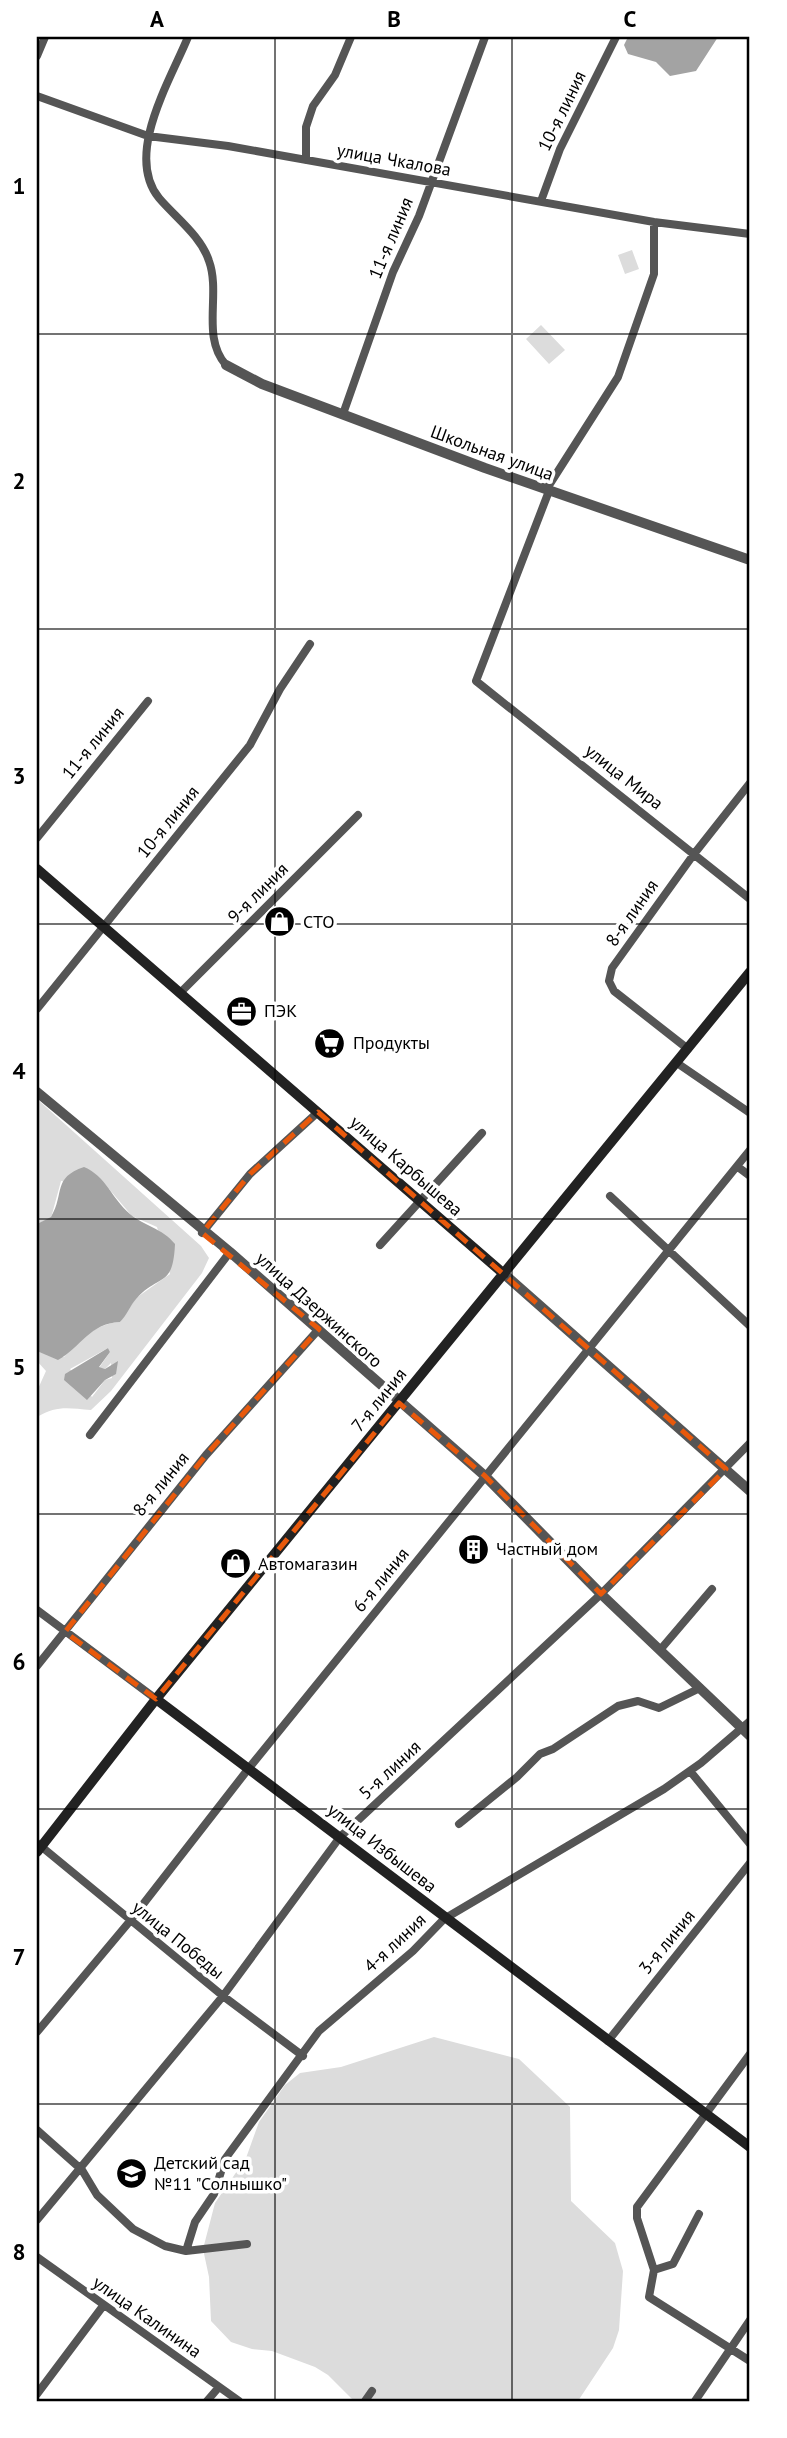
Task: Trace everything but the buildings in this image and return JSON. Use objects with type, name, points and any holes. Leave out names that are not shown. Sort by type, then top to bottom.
[{"type":"main road","name":"улица Карбышева","points":[[39,874],[181,992],[504,1274]]},
{"type":"main road","name":"7-я линия","points":[[38,1848],[156,1699],[750,972]]},
{"type":"main road","name":"улица Избышева","points":[[156,1699],[444,1919],[750,2147]]},
{"type":"street","points":[[37,56],[45,37]]},
{"type":"street","points":[[188,37],[148,136],[145,160],[147,177],[157,195],[196,239],[209,261],[213,278],[215,347],[226,365]]},
{"type":"street","points":[[306,160],[306,127],[313,106],[335,75],[351,37]]},
{"type":"street","name":"11-я линия","points":[[343,414],[393,272],[419,216],[485,37]]},
{"type":"street","name":"10-я линия","points":[[541,201],[560,149],[616,37]]},
{"type":"street","name":"улица Чкалова","points":[[37,96],[148,136],[306,160],[654,222],[750,234]]},
{"type":"street","points":[[548,490],[618,377],[654,274],[654,222]]},
{"type":"street","name":"Школьная улица","points":[[226,365],[262,384],[548,490],[750,560]]},
{"type":"street","name":"улица Мира","points":[[548,490],[476,681],[750,899]]},
{"type":"street","name":"10-я линия","points":[[37,1009],[250,745],[280,689],[310,644]]},
{"type":"street","name":"11-я линия","points":[[37,838],[148,701]]},
{"type":"street","name":"8-я линия","points":[[688,1049],[614,991],[608,981],[612,968],[694,854],[750,783]]},
{"type":"street","name":"9-я линия","points":[[181,992],[358,815]]},
{"type":"street","points":[[677,1063],[750,1113]]},
{"type":"street","name":"улица Дзержинского","points":[[37,1092],[202,1233],[230,1252],[485,1476],[601,1594],[700,1688],[748,1729]]},
{"type":"street","points":[[202,1233],[250,1174],[317,1112]]},
{"type":"street","points":[[380,1245],[482,1133]]},
{"type":"street","name":"6-я линия","points":[[37,2032],[130,1921],[249,1768],[750,1150]]},
{"type":"street","points":[[738,1167],[750,1176]]},
{"type":"street","points":[[610,1196],[750,1326]]},
{"type":"street","points":[[90,1435],[230,1252]]},
{"type":"street","name":"улица Карбышева","points":[[504,1274],[750,1491]]},
{"type":"street","name":"8-я линия","points":[[37,1666],[205,1455],[319,1329]]},
{"type":"street","name":"5-я линия","points":[[37,2220],[82,2170],[223,1996],[340,1837],[601,1594],[750,1443]]},
{"type":"street","points":[[660,1650],[712,1589]]},
{"type":"street","name":"улица Избышева","points":[[37,1610],[156,1699]]},
{"type":"street","points":[[458,1824],[517,1777],[540,1754],[553,1749],[618,1706],[638,1701],[659,1708],[700,1688]]},
{"type":"street","name":"4-я линия","points":[[186,2251],[195,2222],[214,2194],[225,2159],[319,2031],[413,1951],[444,1919],[592,1833],[690,1771],[748,1729]]},
{"type":"street","points":[[690,1771],[750,1844]]},
{"type":"street","name":"улица Победы","points":[[38,1848],[223,1996],[303,2056]]},
{"type":"street","name":"3-я линия","points":[[608,2041],[750,1863]]},
{"type":"street","points":[[750,2054],[637,2207],[636,2218],[654,2270],[649,2297],[750,2361]]},
{"type":"street","points":[[37,2130],[82,2170],[97,2195],[133,2229],[164,2246],[186,2251],[247,2244]]},
{"type":"street","points":[[654,2270],[673,2264],[699,2214]]},
{"type":"street","name":"улица Калинина","points":[[37,2257],[239,2401]]},
{"type":"street","points":[[37,2394],[103,2306]]},
{"type":"street","points":[[695,2401],[750,2320]]},
{"type":"street","points":[[207,2401],[219,2386]]},
{"type":"street","points":[[365,2401],[372,2390]]},
{"type":"highlighted area","points":[[318,1112],[726,1469],[601,1594],[485,1476],[399,1403],[156,1699],[65,1632],[206,1455],[319,1329],[202,1233],[250,1174]]},
{"type":"shaded area","points":[[628,37],[718,37],[696,71],[670,76],[656,62],[628,54],[624,45]]},
{"type":"shaded area","points":[[632,250],[639,269],[625,274],[618,255]]},
{"type":"shaded area","points":[[541,325],[565,350],[549,364],[526,339]]},
{"type":"shaded area","points":[[37,1099],[201,1246],[209,1258],[202,1273],[111,1391],[91,1410],[57,1409],[37,1417],[37,1391],[46,1371],[37,1361],[37,1351],[64,1357],[89,1334],[103,1326],[120,1322],[136,1298],[170,1274],[157,1227],[132,1216],[109,1189],[61,1181],[51,1218],[37,1224]],"holes":[[[108,1348],[110,1352],[99,1368],[105,1369],[111,1363],[112,1378],[105,1380],[92,1397],[70,1369]]]},
{"type":"shaded area","points":[[84,1167],[98,1176],[130,1214],[175,1244],[174,1258],[168,1274],[136,1299],[120,1322],[110,1323],[93,1331],[58,1360],[37,1351],[37,1224],[51,1217],[67,1176]]},
{"type":"shaded area","points":[[108,1348],[110,1352],[99,1367],[105,1369],[118,1361],[116,1374],[105,1380],[87,1400],[64,1380],[65,1374]]},
{"type":"shaded area","points":[[434,2037],[519,2059],[570,2107],[571,2201],[615,2243],[623,2271],[619,2330],[613,2348],[578,2401],[354,2401],[328,2375],[315,2367],[272,2351],[252,2349],[231,2342],[211,2321],[209,2277],[203,2249],[215,2203],[246,2158],[259,2122],[285,2085],[300,2073],[341,2067]]},
{"type":"place","name":"СТО","points":[[280,922]]},
{"type":"place","name":"ПЭК","points":[[241,1011]]},
{"type":"place","name":"Продукты","points":[[330,1043]]},
{"type":"place","name":"Частный дом","points":[[473,1549]]},
{"type":"place","name":"Автомагазин","points":[[235,1564]]},
{"type":"place","name":"Детский сад №11 \"Солнышко\"","points":[[131,2173]]}]
